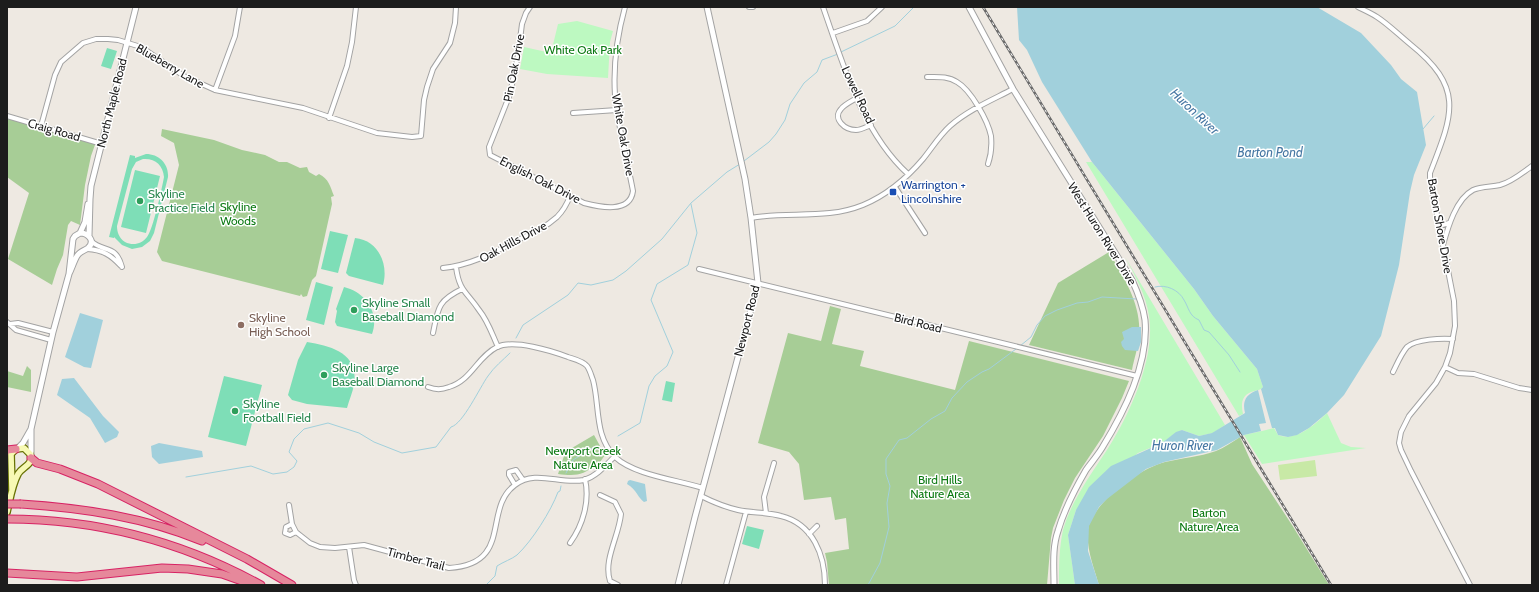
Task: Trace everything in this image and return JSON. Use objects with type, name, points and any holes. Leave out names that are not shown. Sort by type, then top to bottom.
[{"type":"highway","points":[[7,450],[17,448]]},
{"type":"highway","points":[[31,457],[37,463],[60,469],[98,484],[247,559],[292,585]]},
{"type":"highway","points":[[7,504],[88,510],[134,519],[198,539],[247,559]]},
{"type":"highway","points":[[7,519],[89,525],[158,541],[203,557],[261,585]]},
{"type":"highway","points":[[7,573],[77,577],[162,568],[188,568],[222,574],[253,585]]},
{"type":"main road","points":[[7,512],[12,490],[18,474],[30,464],[31,457],[26,449],[17,448],[11,454],[12,490]]},
{"type":"main road","points":[[11,461],[12,464],[18,468],[25,468]]},
{"type":"street","name":"North Maple Road","points":[[90,238],[91,186],[136,7]]},
{"type":"street","points":[[215,90],[233,43],[240,7]]},
{"type":"street","points":[[329,118],[347,66],[352,42],[356,7]]},
{"type":"street","name":"Blueberry Lane","points":[[41,126],[55,76],[61,62],[83,44],[96,39],[108,39],[127,42],[148,50],[184,76],[215,90],[303,108],[329,118],[378,133],[412,137],[421,136],[424,100],[427,87],[433,69],[450,43],[455,23],[456,7]]},
{"type":"street","name":"Pin Oak Drive","points":[[489,151],[510,94],[518,55],[522,24],[530,7]]},
{"type":"street","name":"White Oak Drive","points":[[624,7],[618,33],[615,79],[617,110],[633,191]]},
{"type":"street","name":"Newport Road","points":[[678,585],[758,284],[752,218],[707,7]]},
{"type":"street","name":"Lowell Road","points":[[823,7],[840,57],[857,98],[871,125],[891,157],[908,174]]},
{"type":"street","points":[[833,34],[867,21],[882,7]]},
{"type":"street","name":"West Huron River Drive","points":[[969,7],[1013,89],[1073,186],[1122,261],[1137,290],[1143,310],[1145,329],[1144,342],[1137,376],[1116,424],[1076,488],[1061,521],[1055,542],[1054,585]]},
{"type":"street","name":"Barton Shore Drive","points":[[1358,7],[1377,17],[1423,54],[1442,76],[1446,86],[1449,103],[1448,123],[1445,136],[1430,173],[1430,179],[1442,247],[1454,300],[1455,326],[1450,354],[1445,367],[1436,383],[1409,416],[1401,432],[1399,443],[1404,456],[1470,585]]},
{"type":"street","points":[[928,77],[942,77],[958,82],[971,95],[986,122],[991,135],[991,154],[988,164]]},
{"type":"street","points":[[752,218],[786,214],[825,215],[846,210],[877,199],[895,187],[908,174],[950,126],[978,108],[1013,89]]},
{"type":"street","points":[[857,98],[840,110],[838,116],[839,121],[842,125],[849,129],[861,129],[871,125]]},
{"type":"street","points":[[572,113],[617,110]]},
{"type":"street","name":"Craig Road","points":[[7,116],[102,144]]},
{"type":"street","name":"English Oak Drive","points":[[489,151],[490,155],[570,196],[597,206],[612,207],[626,204],[630,200],[633,191]]},
{"type":"street","points":[[1442,247],[1449,223],[1460,201],[1469,193],[1478,188],[1502,184],[1514,179],[1532,166]]},
{"type":"street","points":[[895,187],[925,233]]},
{"type":"street","name":"Oak Hills Drive","points":[[443,268],[475,261],[488,256],[544,227],[557,217],[566,206],[570,196]]},
{"type":"street","name":"North Maple Road","points":[[80,232],[85,222],[86,209],[90,199]]},
{"type":"street","points":[[1438,226],[1449,223]]},
{"type":"street","points":[[31,457],[31,429],[51,340],[69,274],[73,246],[75,236],[80,232],[90,238],[96,245],[106,248],[118,255],[122,267],[112,257],[103,251],[77,249],[73,246]]},
{"type":"street","points":[[69,274],[78,254],[85,250],[90,238]]},
{"type":"street","points":[[456,266],[457,278],[462,289],[479,309],[488,323],[498,347]]},
{"type":"street","name":"Bird Road","points":[[699,270],[1137,376]]},
{"type":"street","points":[[433,333],[440,304],[445,299],[462,289]]},
{"type":"street","points":[[8,323],[18,323],[53,332]]},
{"type":"street","points":[[8,323],[16,330],[51,340]]},
{"type":"street","points":[[1393,372],[1408,346],[1436,338],[1453,339]]},
{"type":"street","points":[[428,387],[436,390],[447,388],[463,381],[484,358],[498,347],[522,345],[566,356],[587,365],[591,373],[595,390],[600,431],[608,447],[615,456],[637,470],[703,488]]},
{"type":"street","points":[[1445,367],[1458,372],[1474,374],[1519,388],[1532,390]]},
{"type":"street","points":[[17,448],[23,443],[31,429]]},
{"type":"street","points":[[570,543],[577,534],[581,524],[588,490],[585,480],[596,474],[615,456]]},
{"type":"street","points":[[766,513],[764,497],[774,463]]},
{"type":"street","points":[[515,485],[509,475],[509,472],[512,470],[516,470],[523,480]]},
{"type":"street","name":"Timber Trail","points":[[288,505],[292,524],[296,532],[310,543],[320,547],[335,548],[364,545],[449,568],[472,564],[482,557],[491,546],[504,499],[515,485],[523,480],[538,477],[572,481],[585,480]]},
{"type":"street","points":[[600,495],[615,502],[621,514],[608,569],[610,581],[618,585]]},
{"type":"street","points":[[701,496],[746,512],[766,513],[790,519],[809,534],[818,547],[823,560],[825,585]]},
{"type":"street","points":[[726,585],[746,512]]},
{"type":"street","name":"Timber Trail","points":[[292,524],[286,527],[285,533],[290,535],[296,532]]},
{"type":"street","points":[[809,534],[817,526]]},
{"type":"street","points":[[349,547],[356,585]]},
{"type":"green space","name":"White Oak Park","points":[[577,21],[613,31],[610,42],[608,78],[547,74],[520,69],[524,47],[551,53],[558,24]]},
{"type":"green space","points":[[107,48],[117,51],[111,69],[101,66]]},
{"type":"green space","points":[[7,116],[96,142],[91,156],[85,185],[80,225],[71,221],[68,225],[63,255],[52,285],[8,259],[29,193],[7,177]]},
{"type":"green space","name":"Skyline Woods","points":[[162,129],[214,140],[242,150],[265,155],[279,162],[287,162],[300,168],[307,167],[309,172],[316,176],[319,174],[327,181],[334,196],[331,197],[332,204],[316,276],[312,280],[307,296],[303,297],[301,294],[300,296],[162,261],[157,252],[179,165],[174,143],[161,136]]},
{"type":"green space","points":[[146,154],[151,154],[159,158],[167,168],[168,177],[154,233],[150,241],[142,247],[132,249],[122,245],[114,237],[109,237],[130,155],[135,156],[135,158]],"holes":[[[147,159],[158,163],[162,169],[164,177],[157,208],[149,233],[143,241],[137,244],[131,244],[121,239],[117,226],[132,169],[136,162]]]},
{"type":"green space","points":[[1086,162],[1092,162],[1194,289],[1213,316],[1257,369],[1263,387],[1245,396],[1242,401],[1243,414],[1239,416]]},
{"type":"green space","name":"Skyline Practice Field","points":[[135,170],[160,176],[146,233],[121,227]]},
{"type":"green space","points":[[330,231],[348,235],[338,273],[321,269]]},
{"type":"green space","name":"Skyline Small Baseball Diamond","points":[[355,238],[370,243],[380,254],[384,269],[383,285],[349,276],[346,273]]},
{"type":"green space","points":[[1109,252],[1131,292],[1138,313],[1139,336],[1132,370],[1029,345],[1058,283]]},
{"type":"green space","points":[[1125,257],[1225,425],[1213,433],[1199,436],[1182,430],[1162,443],[1138,453],[1076,510],[1068,535],[1075,585],[1059,585],[1061,544],[1066,520],[1081,490],[1123,423],[1138,388],[1148,351],[1150,333],[1148,308],[1140,286]]},
{"type":"green space","points":[[316,282],[333,287],[324,325],[306,320]]},
{"type":"green space","name":"Skyline Small Baseball Diamond","points":[[344,287],[358,293],[369,304],[374,318],[372,334],[337,326],[335,322],[336,309]]},
{"type":"green space","name":"Bird Hills Nature Area","points":[[830,306],[841,309],[832,344],[864,351],[860,366],[955,390],[969,341],[1129,381],[1103,436],[1075,478],[1064,500],[1053,528],[1051,538],[1047,585],[829,585],[825,553],[849,549],[846,518],[835,520],[831,497],[804,500],[799,464],[789,452],[758,443],[788,333],[821,341]]},
{"type":"green space","name":"Skyline Large Baseball Diamond","points":[[307,342],[334,349],[348,358],[354,373],[354,384],[347,408],[307,404],[292,400],[288,395],[298,360]]},
{"type":"green space","points":[[27,366],[31,370],[31,392],[7,387],[7,371],[23,376]]},
{"type":"green space","name":"Skyline Football Field","points":[[224,376],[262,385],[246,446],[208,437]]},
{"type":"green space","points":[[666,381],[675,383],[672,402],[662,400]]},
{"type":"green space","points":[[1327,413],[1341,443],[1351,447],[1366,448],[1262,464],[1244,435],[1274,428],[1278,435],[1285,437],[1291,436],[1311,427]]},
{"type":"green space","name":"Newport Creek Nature Area","points":[[594,435],[605,455],[598,465],[596,464],[583,473],[569,475],[558,474],[564,456],[560,455]]},
{"type":"green space","name":"Barton Nature Area","points":[[1240,437],[1252,464],[1329,585],[1099,585],[1090,555],[1088,532],[1089,525],[1094,515],[1110,495],[1143,471],[1165,462],[1216,451]]},
{"type":"green space","points":[[1315,460],[1317,476],[1280,480],[1278,465]]},
{"type":"green space","points":[[747,526],[764,530],[759,549],[742,544]]},
{"type":"water","name":"Barton Pond","points":[[1017,7],[1317,7],[1361,33],[1391,65],[1401,79],[1417,92],[1426,145],[1414,175],[1399,265],[1381,336],[1344,395],[1327,413],[1309,428],[1297,435],[1288,437],[1278,435],[1275,428],[1272,428],[1261,389],[1263,387],[1257,369],[1213,316],[1194,289],[1092,162],[1042,82],[1027,50],[1019,40]]},
{"type":"water","points":[[80,313],[103,320],[91,368],[84,367],[65,357]]},
{"type":"water","points":[[1132,327],[1141,327],[1141,342],[1138,351],[1125,350],[1121,342],[1124,339],[1122,332]]},
{"type":"water","points":[[74,378],[103,416],[119,432],[117,437],[105,443],[90,418],[57,395],[62,379]]},
{"type":"water","name":"Huron River","points":[[1258,390],[1266,423],[1259,424],[1261,431],[1244,435],[1217,450],[1164,462],[1146,469],[1099,507],[1089,526],[1088,551],[1099,585],[1075,585],[1068,535],[1076,510],[1089,487],[1111,466],[1162,443],[1176,432],[1182,430],[1199,436],[1212,433],[1245,413],[1244,405],[1246,398]]},
{"type":"water","points":[[159,443],[202,451],[203,457],[159,464],[152,457],[151,446]]},
{"type":"water","points":[[630,480],[645,484],[647,501],[644,502],[627,484]]},
{"type":"waterway","points":[[841,52],[895,26],[914,7]]},
{"type":"waterway","points":[[744,161],[769,142],[776,134],[785,120],[790,104],[804,83],[817,72],[822,60],[838,54]]},
{"type":"waterway","points":[[1423,129],[1434,116]]},
{"type":"waterway","points":[[516,338],[523,325],[568,295],[578,283],[591,285],[613,280],[626,271],[662,239],[691,203],[727,172],[740,164]]},
{"type":"waterway","points":[[618,436],[640,423],[649,386],[655,376],[667,366],[673,352],[651,300],[657,284],[688,265],[697,233],[691,204]]},
{"type":"waterway","points":[[1155,287],[1168,287],[1179,293],[1191,314],[1199,320],[1204,330],[1209,332],[1229,355],[1240,372]]},
{"type":"waterway","points":[[1020,346],[1031,337],[1037,325],[1045,316],[1057,310],[1102,297],[1136,299]]},
{"type":"waterway","points":[[868,585],[880,563],[889,527],[887,503],[890,486],[886,474],[886,459],[899,440],[907,438],[931,419],[945,411],[952,398],[967,382],[989,369],[1016,349]]},
{"type":"waterway","points":[[186,477],[251,466],[273,474],[287,472],[294,467],[297,461],[289,452],[294,439],[304,429],[328,423],[359,433],[374,442],[402,453],[436,447],[451,427],[461,419],[490,373],[510,353]]},
{"type":"waterway","points":[[566,473],[573,460],[594,447]]},
{"type":"waterway","points":[[486,585],[495,576],[497,566],[513,558],[529,542],[546,517],[558,492],[560,491],[561,486]]},
{"type":"railway","points":[[983,7],[1331,585]]},
{"type":"place","name":"Warrington + Lincolnshire","points":[[893,192]]},
{"type":"place","name":"Skyline Practice Field","points":[[140,201]]},
{"type":"place","name":"Skyline Small Baseball Diamond","points":[[354,310]]},
{"type":"place","name":"Skyline High School","points":[[241,325]]},
{"type":"place","name":"Skyline Large Baseball Diamond","points":[[324,375]]},
{"type":"place","name":"Skyline Football Field","points":[[235,411]]}]
